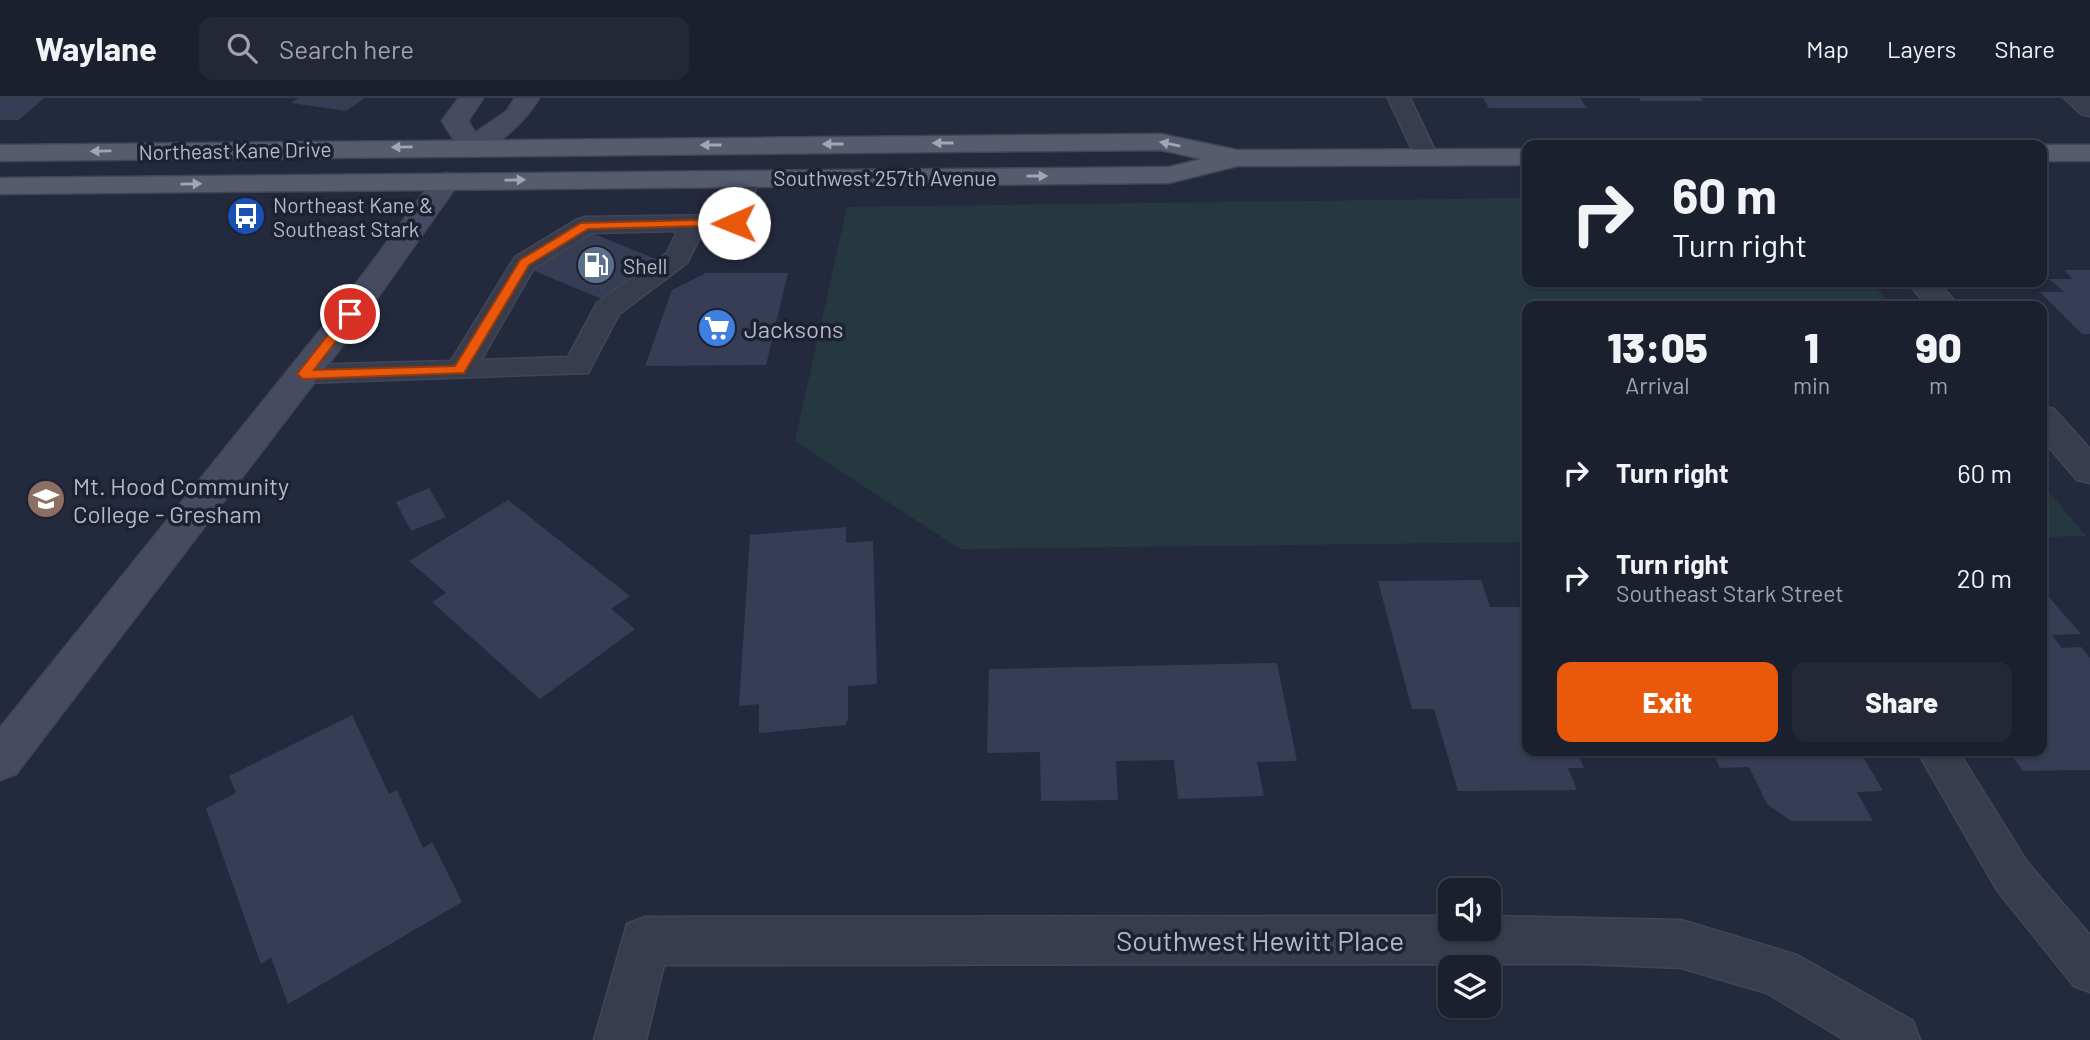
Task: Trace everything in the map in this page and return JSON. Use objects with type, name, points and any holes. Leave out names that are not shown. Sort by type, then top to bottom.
[{"type":"main road","points":[[471,98],[455,121],[471,146]]},
{"type":"main road","points":[[0,761],[303,374],[471,146],[516,116],[527,98]]},
{"type":"main road","name":"Southwest 257th Avenue","points":[[471,146],[1161,142],[1237,158],[1522,157]]},
{"type":"main road","name":"Northeast Kane Drive","points":[[0,153],[471,146]]},
{"type":"main road","points":[[2047,153],[2090,153]]},
{"type":"main road","name":"Southwest 257th Avenue","points":[[447,181],[1169,175],[1237,158]]},
{"type":"main road","name":"Northeast Kane Drive","points":[[0,186],[447,181]]},
{"type":"street","points":[[2076,98],[2090,109]]},
{"type":"street","points":[[1927,287],[1939,301]]},
{"type":"street","points":[[2047,423],[2090,471]]},
{"type":"street","name":"Southwest Hewitt Place","points":[[621,1040],[645,941],[1586,940],[1681,944],[1779,972],[1894,1040]]},
{"type":"lane","points":[[1399,98],[1426,157]]},
{"type":"lane","points":[[460,370],[524,263],[586,225],[734,223],[747,178]]},
{"type":"lane","points":[[303,374],[578,366],[607,309],[678,257],[693,223]]},
{"type":"lane","points":[[1940,756],[2012,876],[2090,970]]},
{"type":"shaded area","points":[[1522,198],[1522,287],[1875,287],[1888,301],[1522,301],[1522,542],[960,549],[795,441],[847,207]]},
{"type":"shaded area","points":[[2047,490],[2086,536],[2047,537]]},
{"type":"building","points":[[0,98],[44,98],[19,120],[0,120]]},
{"type":"building","points":[[298,98],[365,98],[346,111],[291,103]]},
{"type":"building","points":[[1483,98],[1580,98],[1587,108],[1489,108]]},
{"type":"building","points":[[1639,98],[1701,98],[1703,101],[1641,101]]},
{"type":"building","name":"Shell","points":[[589,232],[661,261],[604,300],[530,269]]},
{"type":"building","points":[[2064,270],[2090,270],[2090,334],[2082,334],[2040,292],[2064,292],[2049,279],[2073,279]]},
{"type":"building","name":"Jacksons","points":[[706,273],[788,273],[766,365],[645,366],[672,290]]},
{"type":"building","points":[[429,488],[446,517],[411,531],[396,502]]},
{"type":"building","points":[[508,500],[630,596],[611,609],[635,629],[540,699],[432,602],[446,593],[409,561]]},
{"type":"building","points":[[846,527],[846,543],[873,541],[877,684],[848,686],[848,720],[845,725],[759,733],[759,704],[739,706],[750,535]]},
{"type":"building","points":[[1481,580],[1490,607],[1521,607],[1522,756],[1579,756],[1584,768],[1568,768],[1577,790],[1458,791],[1434,709],[1412,709],[1378,581]]},
{"type":"building","points":[[2047,595],[2081,634],[2052,635],[2062,648],[2081,647],[2090,658],[2090,770],[2023,771],[2012,756],[2047,756]]},
{"type":"building","points":[[1277,663],[1297,761],[1257,762],[1264,796],[1178,799],[1174,760],[1116,761],[1118,800],[1041,801],[1040,752],[987,753],[989,669]]},
{"type":"building","points":[[352,715],[389,794],[397,790],[423,848],[432,842],[462,902],[288,1004],[271,957],[261,964],[206,808],[236,793],[229,776]]},
{"type":"building","points":[[1714,756],[1863,756],[1883,791],[1857,792],[1873,821],[1791,821],[1767,804],[1749,767],[1720,768]]},
{"type":"place","name":"Northeast Kane & Southeast Stark","points":[[246,216]]},
{"type":"place","name":"Shell","points":[[596,265]]},
{"type":"place","name":"Jacksons","points":[[717,328]]},
{"type":"place","name":"Mt. Hood Community College - Gresham","points":[[46,499]]},
{"type":"route","points":[[350,314],[303,374],[460,370],[524,263],[586,225],[734,223]]}]
